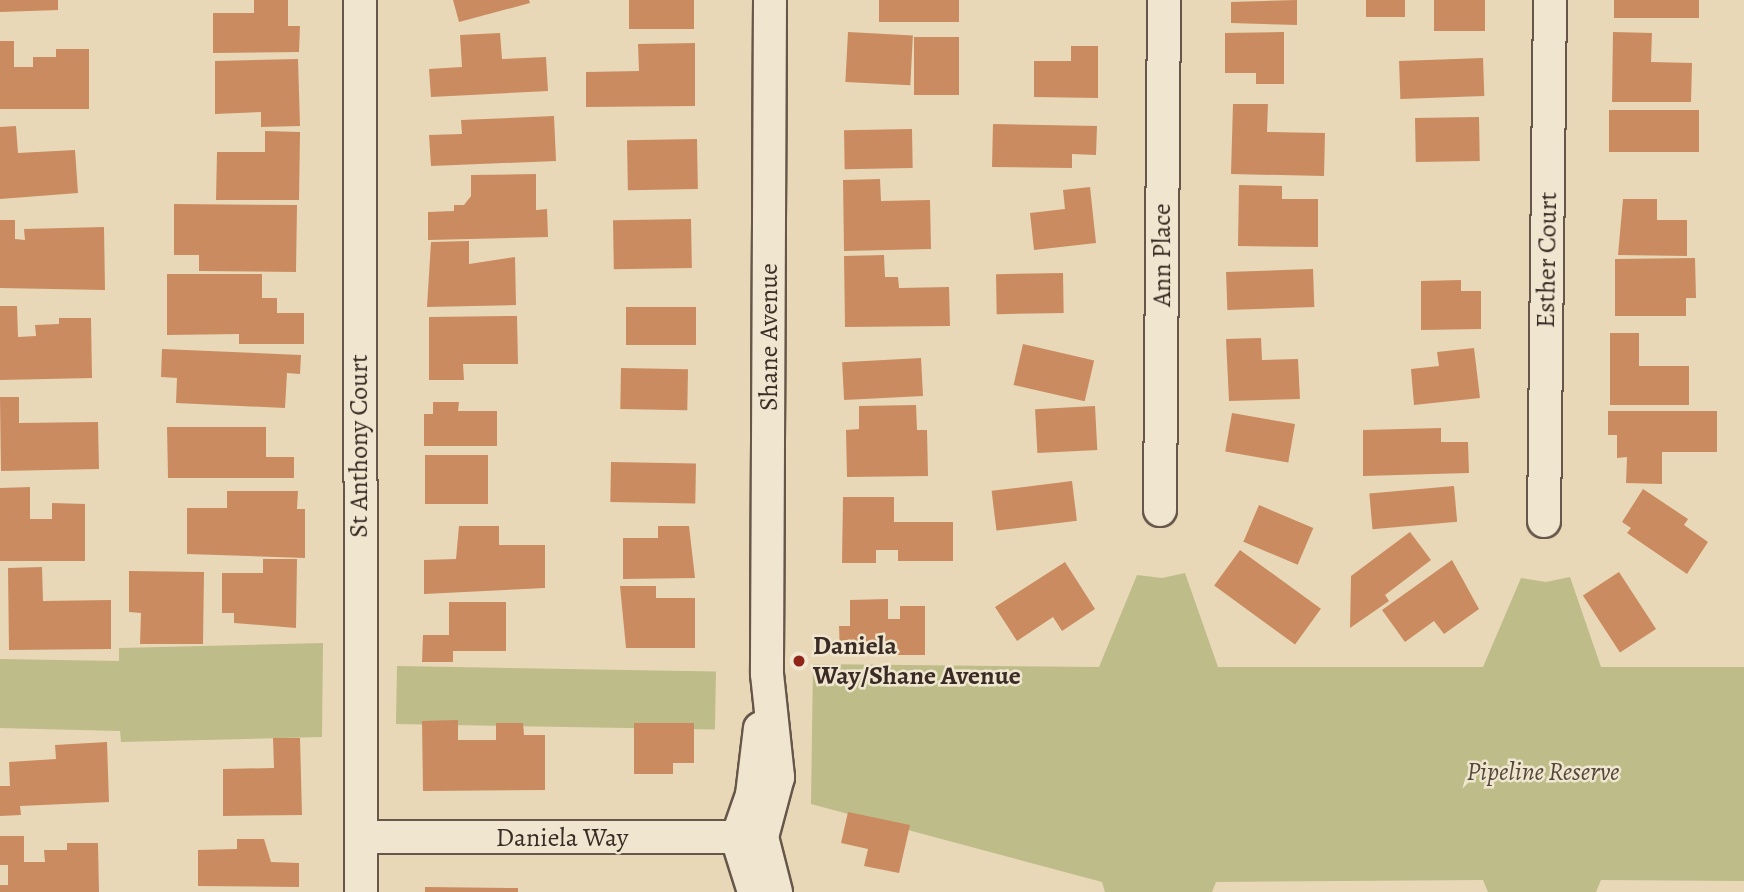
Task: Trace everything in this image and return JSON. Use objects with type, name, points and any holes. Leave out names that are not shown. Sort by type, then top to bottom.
[{"type":"street","name":"St Anthony Court","points":[[360,0],[361,892]]},
{"type":"street","name":"Shane Avenue","points":[[771,0],[767,674],[778,777],[750,838],[776,892]]},
{"type":"street","name":"Ann Place","points":[[1160,510],[1164,0]]},
{"type":"street","name":"Esther Court","points":[[1544,521],[1550,0]]},
{"type":"street","name":"Daniela Way","points":[[361,837],[750,838]]},
{"type":"street","points":[[750,838],[754,892]]},
{"type":"green space","name":"Pipeline Reserve","points":[[1185,573],[1218,667],[1483,667],[1521,578],[1546,582],[1570,577],[1601,667],[1744,667],[1744,881],[1601,880],[1596,892],[1488,892],[1483,880],[1216,882],[1212,892],[1105,892],[1102,882],[811,804],[813,664],[1099,667],[1137,575],[1162,578]]},
{"type":"green space","points":[[323,643],[322,737],[121,742],[120,731],[0,728],[0,659],[119,661],[119,648]]},
{"type":"green space","points":[[397,666],[716,672],[715,730],[396,724]]},
{"type":"building","points":[[0,0],[58,0],[58,10],[0,12]]},
{"type":"building","points":[[254,0],[288,0],[288,26],[300,26],[299,52],[213,53],[213,13],[254,13]]},
{"type":"building","points":[[453,0],[529,0],[530,3],[459,22]]},
{"type":"building","points":[[629,0],[694,0],[694,29],[629,29]]},
{"type":"building","points":[[879,0],[959,0],[959,22],[879,22]]},
{"type":"building","points":[[1297,0],[1297,25],[1231,23],[1231,2]]},
{"type":"building","points":[[1366,0],[1405,0],[1405,17],[1366,17]]},
{"type":"building","points":[[1434,0],[1485,0],[1485,31],[1434,31]]},
{"type":"building","points":[[1614,0],[1699,0],[1699,18],[1614,18]]},
{"type":"building","points":[[848,32],[913,35],[910,85],[845,82]]},
{"type":"building","points":[[1284,32],[1284,84],[1256,84],[1256,73],[1225,73],[1225,33]]},
{"type":"building","points":[[1613,32],[1652,33],[1651,62],[1692,63],[1691,102],[1612,102]]},
{"type":"building","points":[[500,33],[502,59],[546,57],[548,91],[431,97],[429,69],[462,67],[460,35]]},
{"type":"building","points":[[914,37],[959,37],[959,95],[914,95]]},
{"type":"building","points":[[0,41],[14,41],[14,67],[33,67],[33,57],[56,57],[56,49],[89,49],[89,109],[0,109]]},
{"type":"building","points":[[695,43],[695,106],[586,107],[586,72],[639,71],[638,44]]},
{"type":"building","points":[[1071,46],[1098,46],[1098,98],[1034,97],[1034,61],[1071,61]]},
{"type":"building","points":[[1483,58],[1484,96],[1400,99],[1399,61]]},
{"type":"building","points":[[298,59],[300,126],[261,127],[261,112],[215,114],[215,61]]},
{"type":"building","points":[[1233,104],[1268,104],[1267,132],[1325,133],[1324,176],[1231,174]]},
{"type":"building","points":[[1609,110],[1699,110],[1699,152],[1609,152]]},
{"type":"building","points":[[554,116],[556,161],[431,166],[429,135],[462,134],[461,120]]},
{"type":"building","points":[[1479,117],[1480,161],[1416,162],[1415,118]]},
{"type":"building","points":[[993,124],[1097,126],[1096,155],[1072,154],[1072,168],[992,167]]},
{"type":"building","points":[[16,126],[18,153],[75,150],[78,193],[0,199],[0,127]]},
{"type":"building","points":[[912,129],[913,168],[845,169],[844,130]]},
{"type":"building","points":[[265,131],[300,132],[299,200],[216,200],[217,152],[265,152]]},
{"type":"building","points":[[697,139],[698,189],[628,190],[627,140]]},
{"type":"building","points":[[536,174],[536,210],[547,209],[548,237],[428,240],[428,212],[454,211],[454,205],[464,205],[471,196],[471,175]]},
{"type":"building","points":[[880,179],[881,201],[930,200],[931,249],[844,251],[843,180]]},
{"type":"building","points":[[1239,185],[1282,186],[1282,199],[1318,199],[1318,247],[1238,246]]},
{"type":"building","points":[[1090,187],[1096,243],[1034,250],[1030,213],[1065,209],[1063,190]]},
{"type":"building","points":[[1623,199],[1657,199],[1657,220],[1687,220],[1687,256],[1618,255]]},
{"type":"building","points":[[174,204],[297,205],[296,272],[199,271],[199,255],[174,255]]},
{"type":"building","points":[[691,219],[692,268],[614,269],[613,220]]},
{"type":"building","points":[[0,220],[15,220],[15,239],[25,240],[24,229],[104,227],[105,290],[0,288]]},
{"type":"building","points":[[469,241],[469,264],[515,257],[516,305],[427,307],[431,242]]},
{"type":"building","points":[[884,255],[885,277],[898,277],[899,288],[949,287],[950,326],[845,327],[844,256]]},
{"type":"building","points":[[1695,258],[1696,298],[1686,298],[1686,316],[1615,316],[1615,259]]},
{"type":"building","points":[[1313,269],[1314,307],[1227,310],[1226,272]]},
{"type":"building","points":[[1063,273],[1064,313],[997,314],[996,274]]},
{"type":"building","points":[[167,274],[262,274],[262,298],[277,298],[277,313],[304,313],[304,344],[239,344],[239,334],[167,335]]},
{"type":"building","points":[[1461,280],[1461,291],[1481,291],[1481,329],[1421,330],[1421,281]]},
{"type":"building","points":[[0,306],[17,306],[18,337],[36,336],[35,325],[59,324],[59,318],[91,318],[92,378],[0,380]]},
{"type":"building","points":[[626,307],[696,307],[696,345],[626,345]]},
{"type":"building","points":[[517,316],[518,364],[463,364],[464,380],[429,380],[429,317]]},
{"type":"building","points":[[1610,333],[1639,333],[1639,366],[1689,366],[1689,405],[1610,405]]},
{"type":"building","points":[[1261,338],[1262,360],[1298,359],[1300,399],[1229,401],[1226,339]]},
{"type":"building","points":[[1023,344],[1094,360],[1085,401],[1014,385]]},
{"type":"building","points":[[1474,348],[1480,398],[1414,405],[1411,369],[1439,366],[1437,352]]},
{"type":"building","points":[[162,349],[301,355],[300,374],[287,373],[285,408],[176,403],[177,378],[161,377]]},
{"type":"building","points":[[921,358],[923,396],[844,400],[842,362]]},
{"type":"building","points":[[621,368],[688,369],[687,410],[620,409]]},
{"type":"building","points":[[0,397],[19,397],[19,423],[98,422],[99,469],[1,471]]},
{"type":"building","points":[[433,402],[459,402],[458,411],[497,411],[497,446],[424,446],[424,414],[433,414]]},
{"type":"building","points":[[916,405],[917,430],[927,430],[928,476],[847,477],[846,430],[859,429],[859,406]]},
{"type":"building","points":[[1095,406],[1097,450],[1037,453],[1035,409]]},
{"type":"building","points":[[1608,411],[1717,411],[1717,452],[1662,452],[1662,484],[1626,483],[1627,457],[1617,458],[1617,435],[1608,435]]},
{"type":"building","points":[[1232,413],[1295,424],[1288,463],[1225,451]]},
{"type":"building","points":[[167,427],[266,427],[266,457],[294,457],[294,478],[168,478]]},
{"type":"building","points":[[1441,428],[1441,442],[1468,442],[1469,473],[1363,476],[1363,430]]},
{"type":"building","points":[[425,455],[488,455],[488,504],[425,504]]},
{"type":"building","points":[[611,462],[696,463],[695,503],[610,502]]},
{"type":"building","points":[[1072,481],[1077,521],[996,531],[992,491]]},
{"type":"building","points":[[1454,486],[1457,522],[1372,529],[1369,493]]},
{"type":"building","points":[[30,487],[30,519],[52,519],[52,503],[85,504],[85,561],[0,561],[0,488]]},
{"type":"building","points":[[1643,489],[1688,519],[1684,525],[1708,542],[1687,574],[1627,533],[1631,528],[1622,522]]},
{"type":"building","points":[[227,491],[298,491],[297,509],[305,509],[305,558],[187,554],[187,508],[227,508]]},
{"type":"building","points":[[843,497],[894,497],[894,522],[953,522],[953,561],[898,561],[898,550],[876,550],[876,563],[842,563]]},
{"type":"building","points":[[1259,505],[1313,528],[1298,565],[1243,542]]},
{"type":"building","points":[[459,526],[499,526],[499,545],[545,545],[545,588],[424,594],[424,560],[456,559]]},
{"type":"building","points":[[658,526],[689,526],[695,578],[623,579],[623,538],[658,538]]},
{"type":"building","points":[[1410,532],[1431,560],[1385,595],[1389,601],[1350,628],[1351,576]]},
{"type":"building","points":[[1240,550],[1321,609],[1295,644],[1214,586]]},
{"type":"building","points":[[263,559],[297,559],[296,628],[234,623],[234,613],[222,613],[222,573],[263,573]]},
{"type":"building","points":[[1452,560],[1479,609],[1444,634],[1434,621],[1405,642],[1382,610]]},
{"type":"building","points":[[1065,562],[1095,609],[1062,631],[1053,617],[1017,641],[995,607]]},
{"type":"building","points":[[42,567],[43,601],[111,600],[111,649],[9,650],[8,568]]},
{"type":"building","points":[[129,571],[204,572],[203,644],[140,644],[141,613],[129,612]]},
{"type":"building","points":[[1619,572],[1656,629],[1620,652],[1583,595]]},
{"type":"building","points":[[620,586],[656,586],[656,598],[695,598],[695,648],[626,648]]},
{"type":"building","points":[[888,599],[888,619],[900,619],[900,606],[925,606],[925,655],[840,655],[839,626],[850,626],[850,600]]},
{"type":"building","points":[[449,602],[506,602],[506,651],[453,651],[453,662],[422,662],[423,635],[449,635]]},
{"type":"building","points":[[458,720],[458,740],[496,740],[496,723],[523,723],[524,735],[545,735],[545,790],[423,791],[422,721]]},
{"type":"building","points":[[634,723],[694,723],[694,763],[673,763],[673,774],[634,774]]},
{"type":"building","points":[[273,738],[300,738],[302,815],[223,816],[223,769],[274,768]]},
{"type":"building","points":[[107,742],[109,802],[20,806],[21,815],[0,816],[0,786],[10,786],[9,762],[56,759],[55,745]]},
{"type":"building","points":[[848,812],[910,825],[899,873],[864,866],[868,849],[841,843]]},
{"type":"building","points":[[0,836],[24,836],[24,862],[45,862],[44,850],[67,850],[67,843],[98,843],[99,892],[0,892],[0,885],[8,885],[8,865],[0,865]]},
{"type":"building","points":[[237,839],[264,839],[271,862],[299,863],[299,887],[198,886],[198,850],[237,849]]},
{"type":"building","points":[[425,887],[518,888],[518,892],[425,892]]},
{"type":"place","name":"Daniela Way/Shane Avenue","points":[[799,661]]}]
